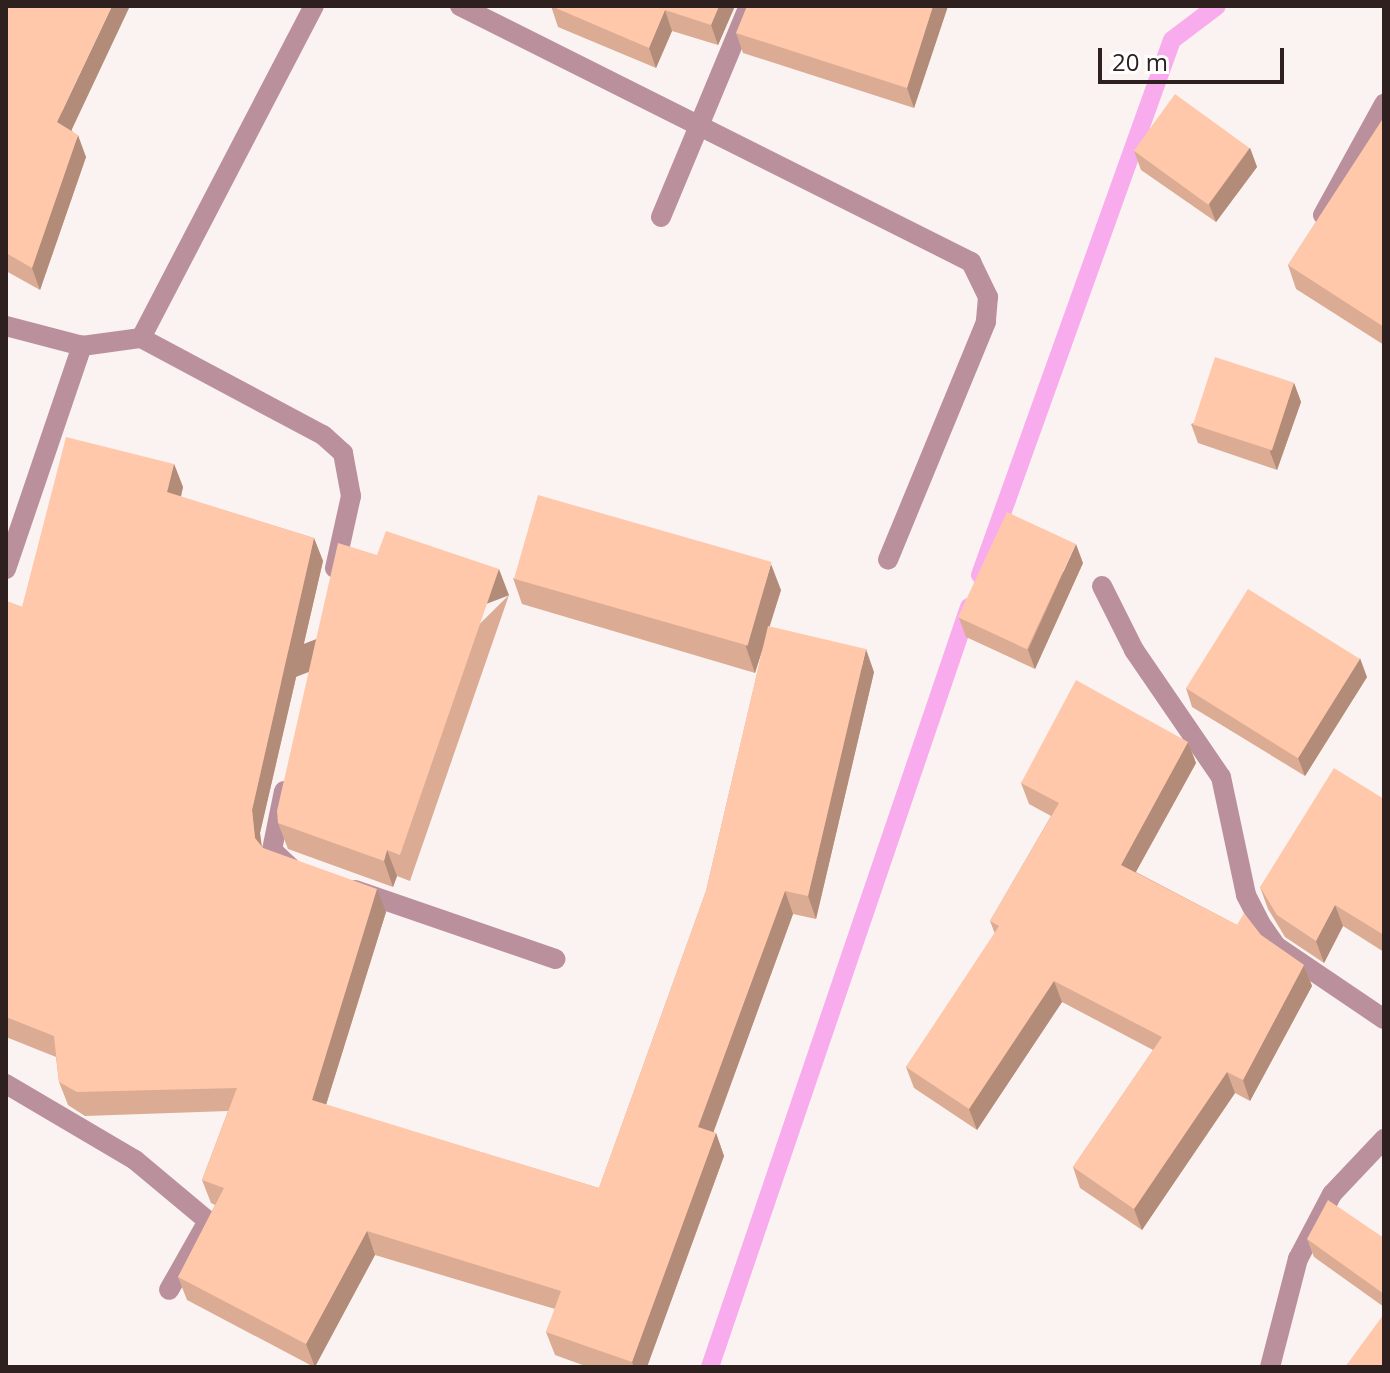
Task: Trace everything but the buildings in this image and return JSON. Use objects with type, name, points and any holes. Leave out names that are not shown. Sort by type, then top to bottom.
[{"type":"street","points":[[141,338],[314,6]]},
{"type":"street","points":[[460,6],[971,262],[982,281],[986,322],[888,560]]},
{"type":"street","points":[[661,217],[749,6]]},
{"type":"street","points":[[1311,237],[1384,104]]},
{"type":"street","points":[[6,326],[82,346],[141,338],[323,435],[343,453],[351,496],[330,588]]},
{"type":"street","points":[[6,569],[82,346]]},
{"type":"street","points":[[1102,586],[1134,650],[1221,777],[1246,895],[1260,923],[1276,946],[1384,1019]]},
{"type":"street","points":[[288,774],[272,850],[283,865],[555,959]]},
{"type":"street","points":[[6,1084],[135,1160],[208,1221],[169,1290]]},
{"type":"street","points":[[1270,1367],[1298,1259],[1332,1194],[1384,1139]]},
{"type":"waterway","points":[[980,575],[1172,40],[1217,6]]},
{"type":"waterway","points":[[710,1367],[969,607]]}]
